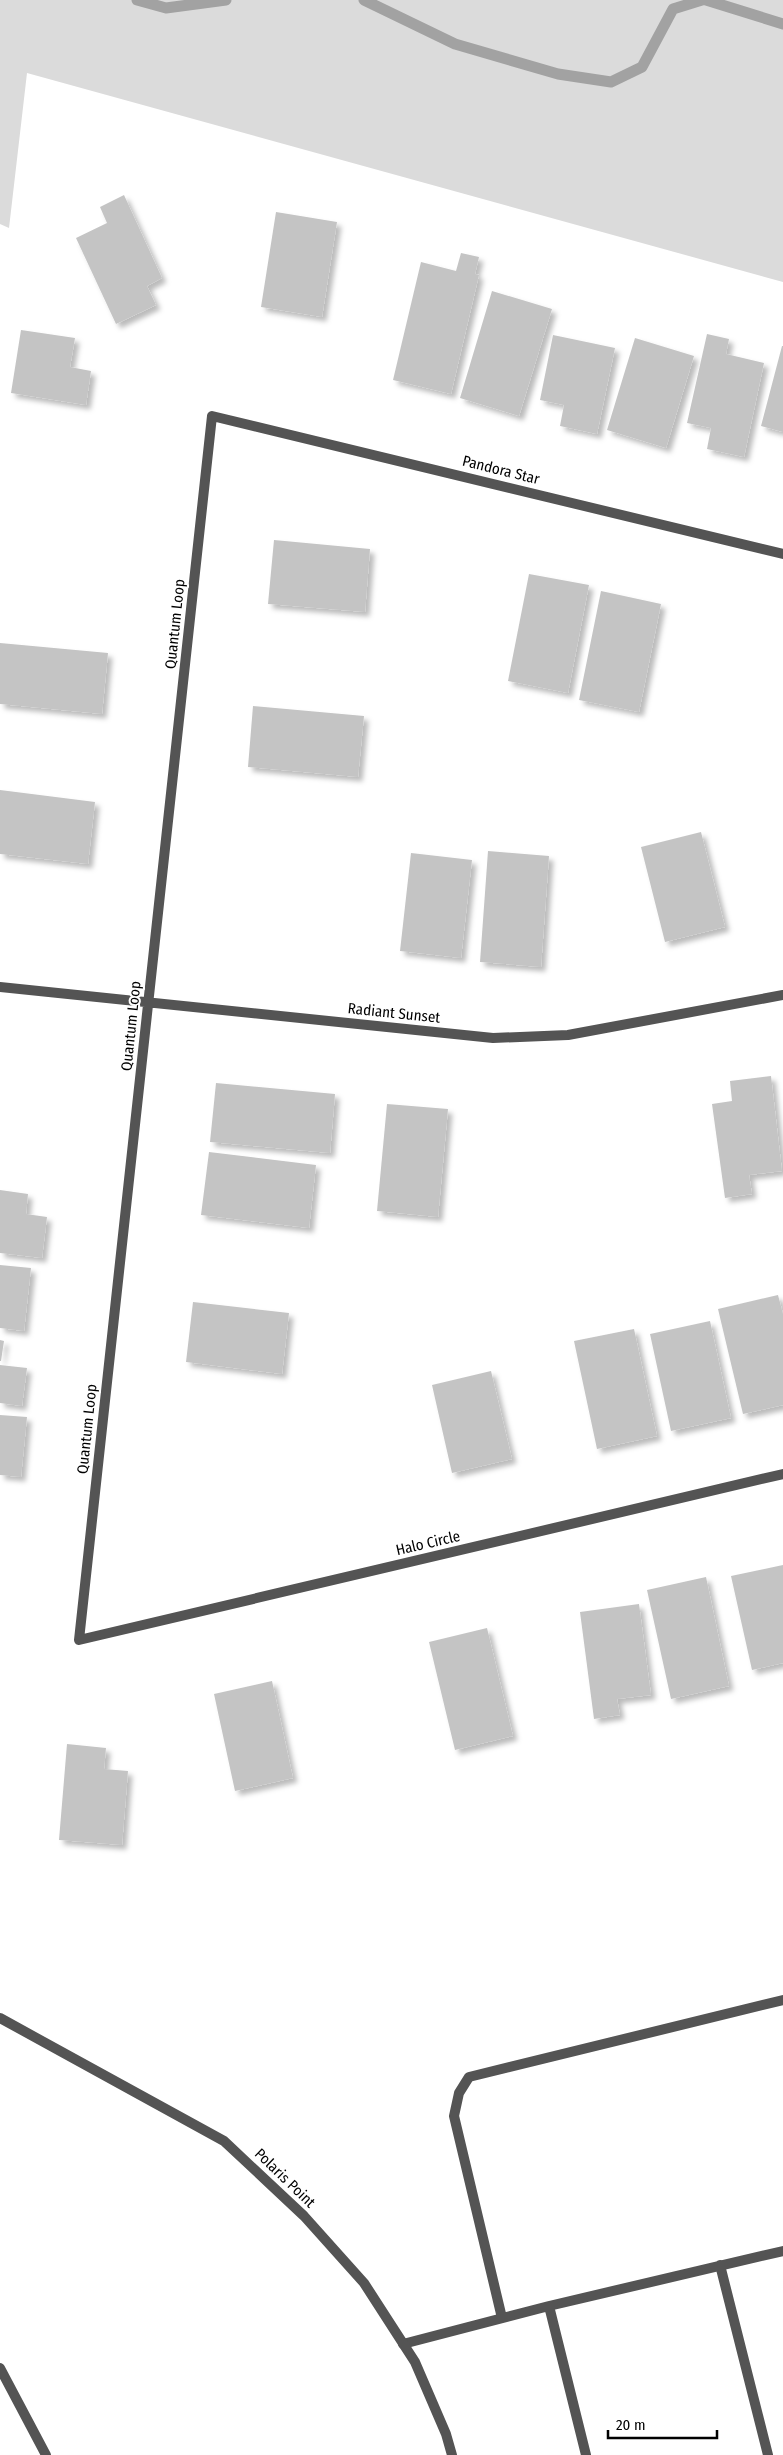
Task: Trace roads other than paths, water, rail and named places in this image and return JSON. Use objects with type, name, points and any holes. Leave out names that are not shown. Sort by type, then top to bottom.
[{"type":"street","name":"Pandora Star","points":[[212,416],[783,554]]},
{"type":"street","name":"Quantum Loop","points":[[79,1640],[212,416]]},
{"type":"street","name":"Radiant Sunset","points":[[0,987],[149,1004],[493,1038],[568,1036],[783,996]]},
{"type":"street","name":"Halo Circle","points":[[79,1640],[783,1474]]},
{"type":"street","points":[[502,2318],[454,2116],[458,2093],[469,2077],[783,2000]]},
{"type":"street","name":"Polaris Point","points":[[0,2018],[224,2141],[304,2216],[364,2284],[403,2344],[422,2380],[446,2434],[452,2455]]},
{"type":"street","points":[[403,2344],[549,2306],[783,2250]]},
{"type":"street","points":[[720,2265],[768,2455]]},
{"type":"street","points":[[549,2306],[586,2455]]},
{"type":"street","points":[[0,2368],[46,2455]]},
{"type":"waterway","points":[[137,0],[166,8],[226,0]]},
{"type":"waterway","points":[[364,0],[455,44],[558,74],[611,82],[642,67],[673,9],[702,0]]},
{"type":"waterway","points":[[706,0],[783,24]]}]
